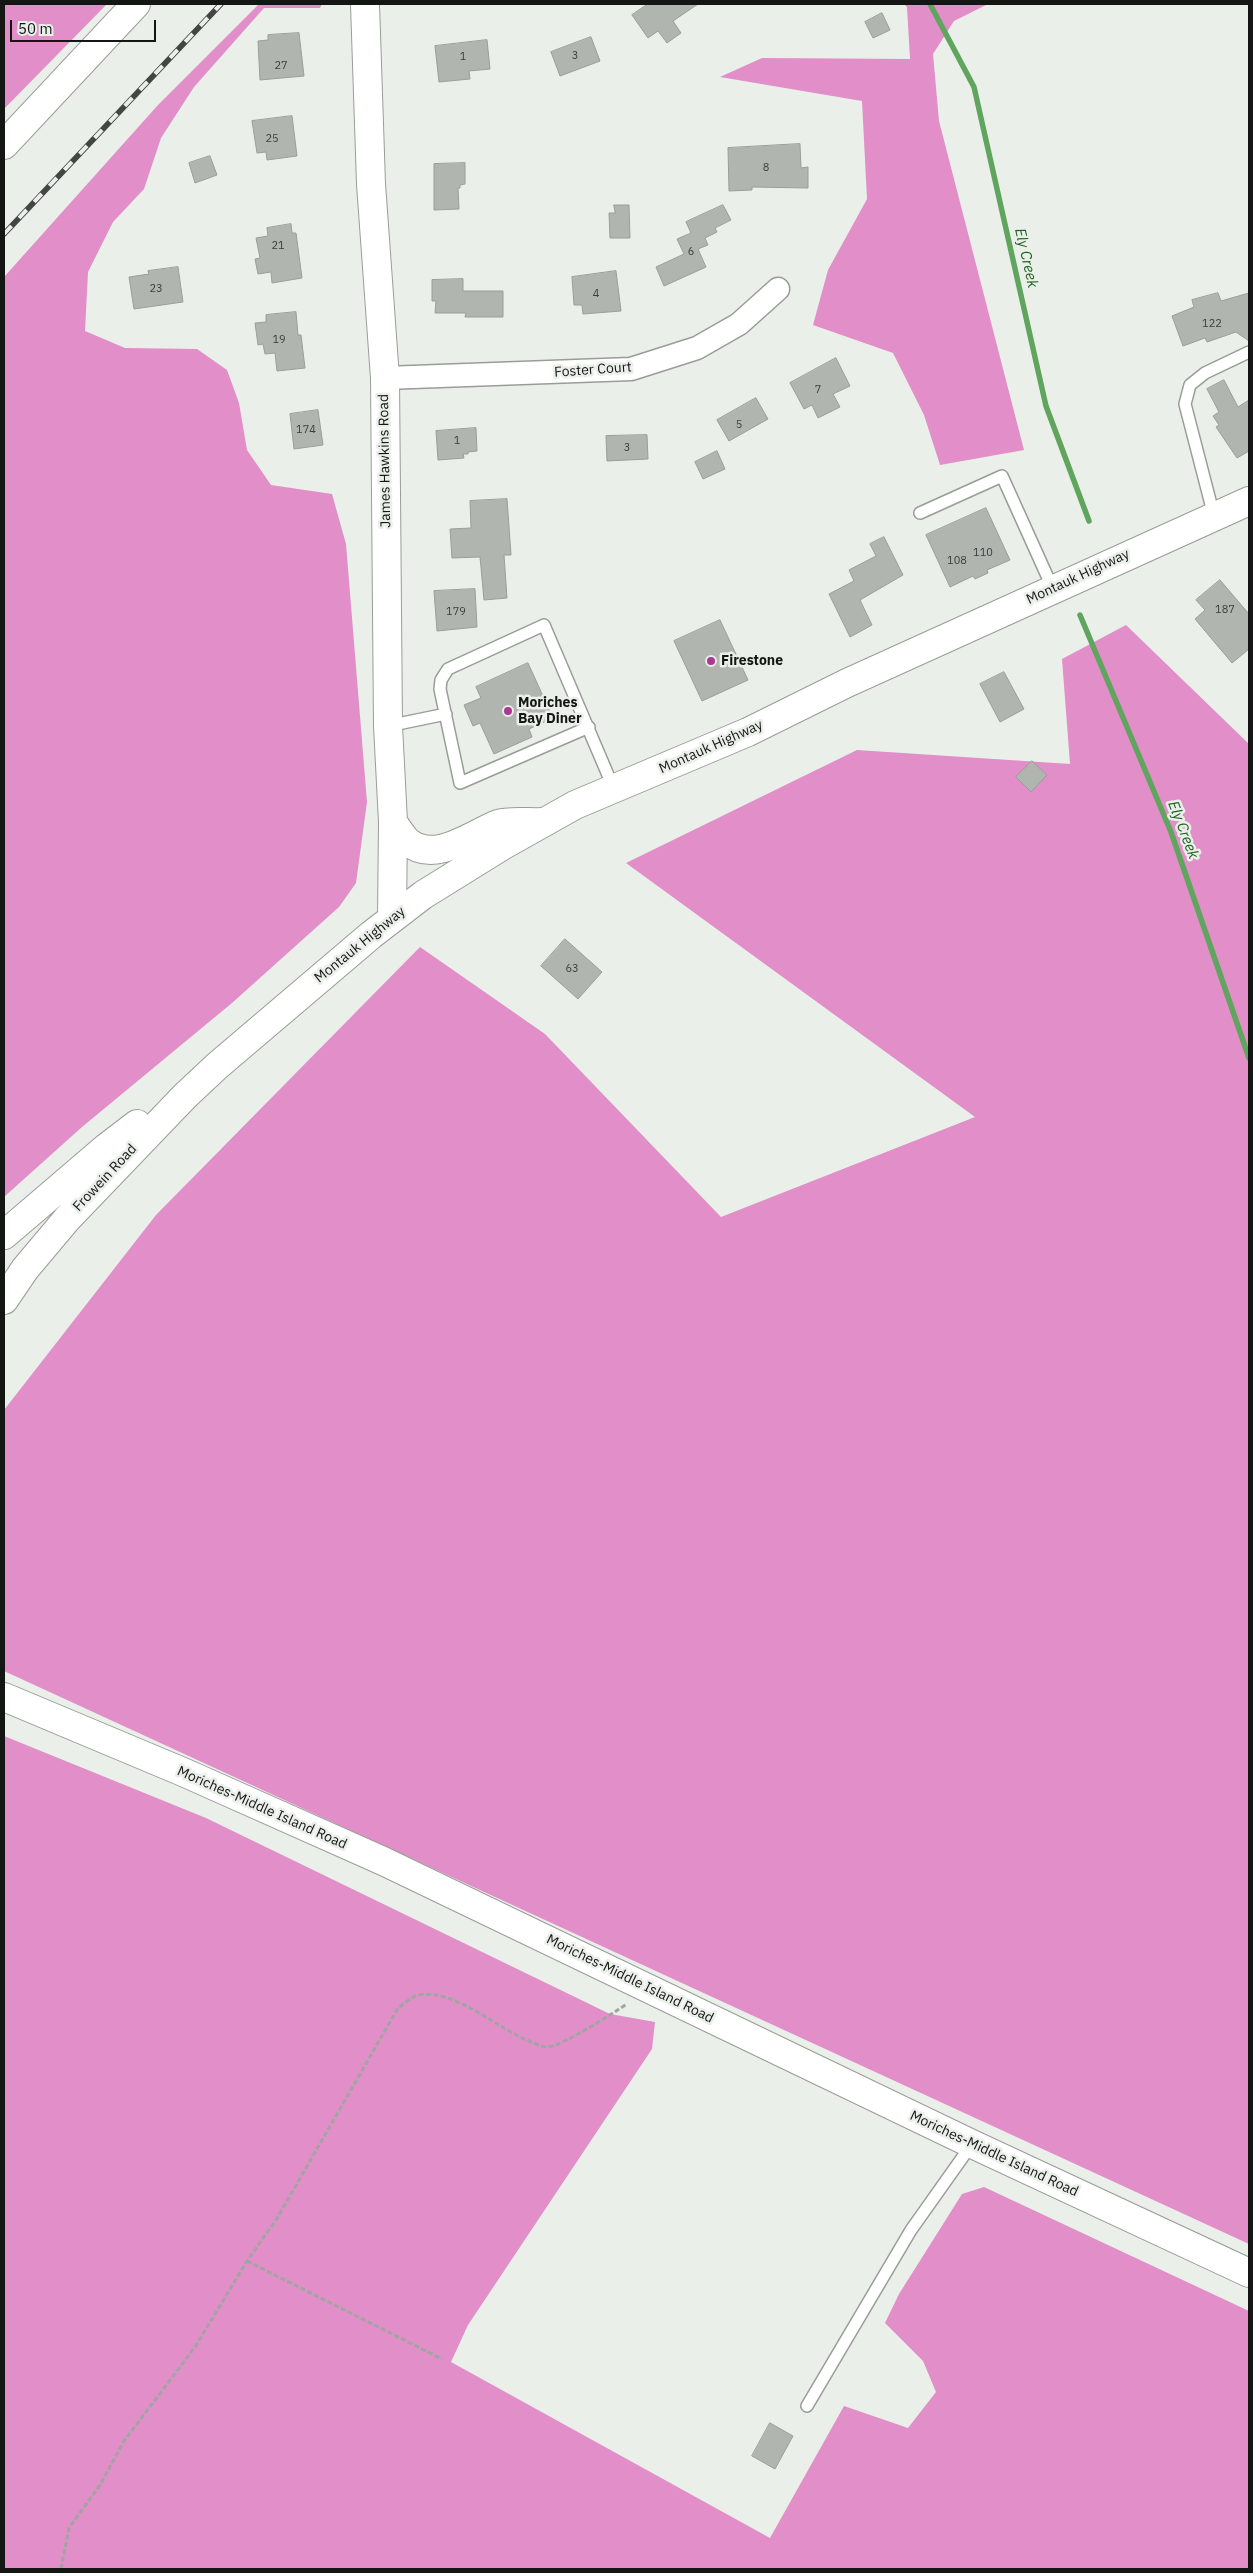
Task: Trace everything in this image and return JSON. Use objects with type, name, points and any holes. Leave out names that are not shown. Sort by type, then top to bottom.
[{"type":"main road","points":[[4,145],[136,4]]},
{"type":"main road","name":"James Hawkins Road","points":[[366,4],[371,184],[385,378],[388,726],[393,822],[392,918]]},
{"type":"main road","name":"Montauk Highway","points":[[217,1066],[392,918],[423,895],[575,805],[748,732],[847,683],[1249,501]]},
{"type":"main road","points":[[393,822],[408,842],[423,849],[442,848],[466,841],[499,824],[544,822]]},
{"type":"main road","points":[[4,1235],[107,1147],[217,1066]]},
{"type":"main road","name":"Frowein Road","points":[[4,1300],[42,1248],[97,1186],[217,1066]]},
{"type":"main road","name":"Moriches-Middle Island Road","points":[[4,1697],[176,1769],[383,1861],[972,2144],[1249,2273]]},
{"type":"street","name":"Foster Court","points":[[385,378],[631,369],[697,348],[739,324],[778,289]]},
{"type":"lane","points":[[1214,516],[1185,404],[1190,385],[1205,373],[1249,352]]},
{"type":"lane","points":[[920,513],[1002,476],[1053,589]]},
{"type":"lane","points":[[589,727],[460,783],[441,680],[448,669],[544,625],[589,727],[614,789]]},
{"type":"lane","points":[[388,726],[446,714]]},
{"type":"lane","points":[[807,2406],[911,2230],[972,2144]]},
{"type":"path","points":[[60,2569],[69,2528],[100,2485],[124,2441],[195,2347],[247,2261],[276,2220],[294,2186],[318,2151],[337,2111],[398,2008],[416,1996],[435,1995],[484,2014],[518,2037],[546,2048],[563,2044],[583,2029],[629,2003]]},
{"type":"path","points":[[247,2261],[442,2359]]},
{"type":"shaded area","points":[[4,4],[107,4],[4,109]]},
{"type":"shaded area","points":[[259,4],[322,4],[320,8],[264,8],[194,87],[161,138],[144,189],[113,222],[88,272],[85,331],[125,348],[197,349],[227,370],[239,403],[247,450],[271,485],[332,494],[346,544],[367,802],[356,883],[339,907],[232,1003],[82,1127],[4,1197],[4,277],[158,105]]},
{"type":"shaded area","points":[[904,4],[988,4],[954,21],[933,54],[939,121],[1024,450],[940,465],[924,415],[893,353],[813,325],[828,270],[867,199],[862,101],[720,77],[762,58],[910,59],[907,7]]},
{"type":"shaded area","points":[[1126,625],[1249,744],[1249,2244],[4,1671],[4,1410],[156,1215],[420,947],[545,1034],[721,1217],[975,1117],[626,863],[857,750],[1070,764],[1062,659]]},
{"type":"shaded area","points":[[4,1736],[206,1818],[610,2014],[655,2022],[652,2049],[468,2325],[451,2362],[770,2538],[844,2406],[908,2428],[936,2392],[923,2361],[885,2323],[899,2294],[962,2194],[984,2187],[1249,2311],[1249,2569],[4,2569]]},
{"type":"building","points":[[648,4],[698,4],[673,21],[681,33],[667,43],[658,31],[648,38],[632,15]]},
{"type":"building","points":[[882,13],[890,30],[873,38],[865,22]]},
{"type":"building","points":[[299,33],[304,76],[260,80],[258,41],[268,40],[268,35]]},
{"type":"building","points":[[591,37],[600,61],[560,76],[551,52]]},
{"type":"building","points":[[487,40],[490,69],[469,71],[470,79],[439,82],[435,46]]},
{"type":"building","points":[[292,116],[297,156],[267,160],[266,152],[257,153],[252,121]]},
{"type":"building","points":[[800,144],[801,168],[808,167],[808,188],[752,187],[752,190],[729,191],[728,148]]},
{"type":"building","points":[[210,156],[217,175],[195,183],[189,163]]},
{"type":"building","points":[[465,163],[465,184],[460,185],[460,188],[458,188],[459,209],[434,210],[434,164]]},
{"type":"building","points":[[614,205],[629,205],[630,238],[610,238],[609,213],[615,213]]},
{"type":"building","points":[[723,205],[731,220],[715,228],[717,232],[705,238],[708,245],[698,249],[706,267],[664,286],[656,267],[684,254],[677,239],[691,233],[686,222]]},
{"type":"building","points":[[291,224],[292,233],[296,233],[302,278],[272,283],[271,272],[258,274],[255,259],[260,258],[256,238],[268,236],[267,228]]},
{"type":"building","points":[[178,267],[183,302],[134,309],[129,277],[149,274],[148,271]]},
{"type":"building","points":[[616,271],[621,311],[583,314],[582,305],[574,305],[572,277]]},
{"type":"building","points":[[463,279],[463,291],[503,291],[503,317],[465,317],[466,313],[435,313],[436,301],[432,301],[432,280]]},
{"type":"building","points":[[1218,293],[1221,301],[1249,293],[1249,341],[1236,332],[1207,342],[1205,338],[1183,346],[1172,316],[1194,307],[1192,300]]},
{"type":"building","points":[[296,312],[298,335],[301,335],[305,368],[277,371],[275,353],[265,354],[263,344],[258,345],[255,323],[266,322],[266,315]]},
{"type":"building","points":[[836,358],[850,386],[833,394],[840,407],[818,418],[812,405],[804,409],[790,383]]},
{"type":"building","points":[[1224,380],[1238,407],[1249,400],[1249,451],[1237,458],[1216,427],[1219,425],[1213,416],[1219,412],[1207,389]]},
{"type":"building","points":[[756,398],[768,419],[729,441],[717,420]]},
{"type":"building","points":[[318,410],[323,445],[294,449],[290,414]]},
{"type":"building","points":[[476,428],[477,451],[463,454],[464,458],[438,460],[436,431]]},
{"type":"building","points":[[647,435],[648,459],[607,461],[606,436]]},
{"type":"building","points":[[717,451],[725,469],[703,479],[695,462]]},
{"type":"building","points":[[507,499],[511,555],[504,555],[507,598],[484,600],[480,557],[452,558],[450,529],[471,528],[470,501]]},
{"type":"building","points":[[986,508],[1010,560],[987,570],[988,573],[975,579],[973,576],[950,587],[926,535]]},
{"type":"building","points":[[884,537],[903,575],[860,600],[872,625],[850,637],[829,594],[854,581],[849,570],[876,556],[870,544]]},
{"type":"building","points":[[1220,580],[1249,614],[1249,649],[1232,663],[1195,619],[1205,610],[1196,600]]},
{"type":"building","points":[[475,589],[477,627],[437,631],[434,591]]},
{"type":"building","name":"Firestone","points":[[720,620],[748,680],[702,701],[674,641]]},
{"type":"building","name":"Moriches Bay Diner","points":[[528,663],[553,718],[529,729],[532,737],[494,754],[480,723],[473,726],[464,705],[481,698],[476,687]]},
{"type":"building","points":[[1004,672],[1024,709],[1000,722],[980,684]]},
{"type":"building","points":[[1032,761],[1047,775],[1031,792],[1016,777]]},
{"type":"building","points":[[565,939],[602,972],[578,999],[541,966]]},
{"type":"building","points":[[770,2423],[793,2436],[775,2469],[752,2456]]},
{"type":"waterway","name":"Ely Creek","points":[[930,4],[974,87],[1046,406],[1089,521]]},
{"type":"waterway","name":"Ely Creek","points":[[1080,615],[1171,832],[1249,1058]]},
{"type":"railway","points":[[4,234],[221,4]]},
{"type":"place","name":"Firestone","points":[[711,661]]},
{"type":"place","name":"Moriches Bay Diner","points":[[508,711]]}]
